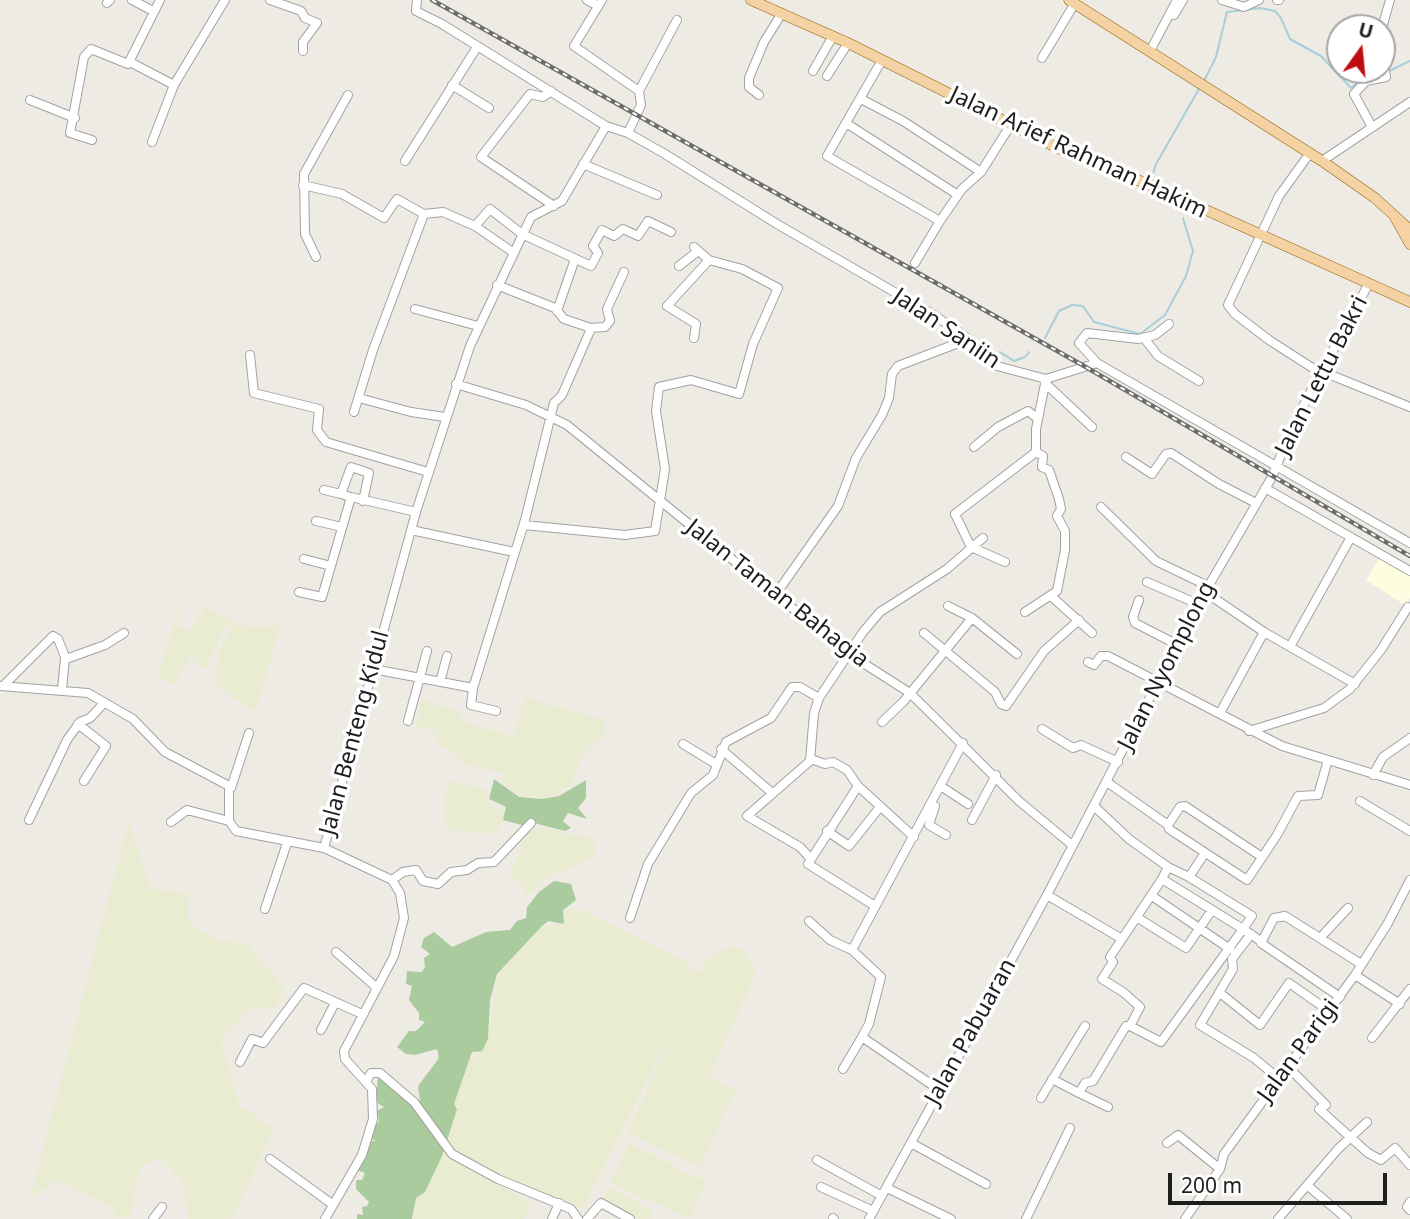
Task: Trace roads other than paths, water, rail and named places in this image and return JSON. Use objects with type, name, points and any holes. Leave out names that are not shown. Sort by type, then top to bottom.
[{"type":"main road","name":"Jalan Arief Rahman Hakim","points":[[751,0],[848,43],[1010,126],[1410,302]]},
{"type":"main road","points":[[1079,3],[1322,160],[1375,198],[1410,230]]},
{"type":"main road","points":[[1395,217],[1410,244]]},
{"type":"street","points":[[132,0],[153,11]]},
{"type":"street","points":[[130,62],[160,0]]},
{"type":"street","points":[[152,142],[174,85],[225,0]]},
{"type":"street","points":[[270,0],[301,11],[305,18],[317,23],[303,42],[303,51]]},
{"type":"street","name":"Jalan Saniin","points":[[417,0],[416,11],[606,126],[628,133],[704,177],[777,225],[934,315],[969,340],[997,366],[1045,381]]},
{"type":"street","points":[[587,0],[600,3],[574,46],[639,91]]},
{"type":"street","points":[[1150,51],[1177,0]]},
{"type":"street","points":[[1168,17],[1174,15],[1183,0]]},
{"type":"street","points":[[1222,0],[1244,7],[1259,0]]},
{"type":"street","points":[[1042,58],[1079,3]]},
{"type":"street","points":[[759,95],[749,88],[748,78],[764,42],[782,13]]},
{"type":"street","points":[[628,133],[641,105],[639,91],[677,20]]},
{"type":"street","points":[[813,71],[833,36]]},
{"type":"street","points":[[827,76],[848,43]]},
{"type":"street","points":[[405,161],[477,47]]},
{"type":"street","points":[[92,140],[71,133],[79,74],[88,50],[123,64],[130,62],[174,85]]},
{"type":"street","points":[[882,60],[827,156],[940,221]]},
{"type":"street","points":[[1363,84],[1354,93],[1372,127]]},
{"type":"street","points":[[452,85],[489,108]]},
{"type":"street","points":[[551,91],[542,97],[530,94],[481,157],[554,205]]},
{"type":"street","points":[[316,257],[305,234],[303,185],[311,159],[348,95]]},
{"type":"street","points":[[861,99],[903,121],[981,172]]},
{"type":"street","points":[[30,100],[75,118]]},
{"type":"street","points":[[1322,160],[1410,102]]},
{"type":"street","points":[[846,123],[878,147],[958,195]]},
{"type":"street","name":"Jalan Benteng Kidul","points":[[392,880],[324,848],[416,512],[456,384],[478,326],[522,234],[533,215],[562,201],[606,126]]},
{"type":"street","points":[[915,263],[958,195],[981,172],[1010,126]]},
{"type":"street","points":[[1310,153],[1279,196],[1228,305],[1235,314],[1269,340],[1321,371],[1410,407]]},
{"type":"street","points":[[583,164],[657,195]]},
{"type":"street","points":[[303,185],[342,194],[384,218],[397,199],[424,214],[443,212],[475,226],[514,253]]},
{"type":"street","points":[[475,226],[489,209],[522,234],[593,265],[598,253],[593,246],[601,230],[614,236],[623,229],[638,236],[648,221],[671,232]]},
{"type":"street","points":[[354,412],[424,214]]},
{"type":"street","points":[[523,525],[605,534],[653,531],[656,528],[665,469],[657,428],[657,390],[666,384],[691,380],[738,395],[753,345],[778,289],[741,270],[709,260],[696,249],[679,266]]},
{"type":"street","points":[[558,310],[575,259]]},
{"type":"street","points":[[694,338],[697,326],[667,306],[709,260]]},
{"type":"street","points":[[497,285],[558,310],[564,319],[589,328],[607,326],[610,317],[607,309],[624,272]]},
{"type":"street","name":"Jalan Lettu Bakri","points":[[1265,488],[1293,425],[1368,285]]},
{"type":"street","points":[[415,309],[478,326]]},
{"type":"street","points":[[1169,324],[1144,338],[1087,333],[1079,344],[1097,363],[1276,467]]},
{"type":"street","points":[[496,711],[471,705],[472,688],[523,525],[550,416],[578,361],[589,328]]},
{"type":"street","points":[[1144,338],[1158,356],[1199,381]]},
{"type":"street","points":[[776,594],[838,506],[856,458],[882,415],[889,398],[892,374],[898,366],[969,340]]},
{"type":"street","points":[[250,355],[254,393],[318,409],[317,430],[326,442],[428,472]]},
{"type":"street","points":[[1045,381],[1097,363]]},
{"type":"street","points":[[1005,562],[971,547],[955,514],[1036,452],[1038,419],[1045,381]]},
{"type":"street","points":[[1045,381],[1092,427]]},
{"type":"street","name":"Jalan Taman Bahagia","points":[[456,384],[502,396],[567,425],[849,654],[910,693],[996,775],[1019,802],[1072,845]]},
{"type":"street","points":[[359,398],[411,412],[445,417]]},
{"type":"street","points":[[974,447],[998,427],[1028,411],[1038,419]]},
{"type":"street","points":[[1025,612],[1051,596],[1060,584],[1066,537],[1063,523],[1057,518],[1061,509],[1056,487],[1049,470],[1042,467],[1043,456],[1036,452]]},
{"type":"street","points":[[1126,457],[1152,474],[1166,454],[1171,453],[1219,484],[1256,502]]},
{"type":"street","name":"Jalan Lettu Bakri","points":[[1276,467],[1410,543]]},
{"type":"street","points":[[341,494],[349,468],[366,471],[369,476],[363,501]]},
{"type":"street","points":[[1265,488],[1410,570]]},
{"type":"street","name":"Jalan Nyomplong","points":[[1072,845],[1118,762],[1176,644],[1265,488]]},
{"type":"street","points":[[324,489],[363,501],[416,512]]},
{"type":"street","points":[[299,592],[322,597],[351,497]]},
{"type":"street","points":[[1101,507],[1156,561],[1206,589],[1265,632],[1355,684]]},
{"type":"street","points":[[316,521],[342,527]]},
{"type":"street","points":[[411,530],[514,552]]},
{"type":"street","points":[[1291,645],[1351,537]]},
{"type":"street","points":[[811,859],[800,847],[747,817],[771,792],[811,759],[814,713],[819,698],[880,612],[947,569],[982,538]]},
{"type":"street","points":[[304,559],[331,566]]},
{"type":"street","points":[[1147,582],[1198,604]]},
{"type":"street","points":[[1051,596],[1092,633]]},
{"type":"street","points":[[1139,600],[1133,617],[1135,623],[1176,644]]},
{"type":"street","points":[[948,606],[972,618],[1017,654]]},
{"type":"street","points":[[1249,731],[1324,708],[1355,684],[1408,607]]},
{"type":"street","points":[[883,722],[972,618]]},
{"type":"street","points":[[924,633],[995,692],[1001,704],[1006,706],[1044,651],[1079,620]]},
{"type":"street","points":[[1220,713],[1265,632]]},
{"type":"street","points":[[65,658],[96,649],[124,633]]},
{"type":"street","points":[[2,685],[53,636],[58,639],[65,658],[62,690]]},
{"type":"street","points":[[408,721],[427,651]]},
{"type":"street","points":[[440,682],[447,656]]},
{"type":"street","points":[[1088,662],[1094,665],[1101,656],[1108,656],[1282,746],[1410,785]]},
{"type":"street","points":[[373,669],[472,688]]},
{"type":"street","points":[[2,685],[27,690],[84,692],[133,719],[165,752],[231,788]]},
{"type":"street","points":[[630,918],[648,864],[691,793],[712,777],[721,749],[730,738],[771,718],[792,687],[800,687],[819,698]]},
{"type":"street","points":[[29,820],[60,752],[78,724],[90,718],[104,703]]},
{"type":"street","points":[[78,724],[106,746],[84,781]]},
{"type":"street","points":[[1042,729],[1073,748],[1081,745],[1118,762]]},
{"type":"street","points":[[229,821],[231,788],[249,733]]},
{"type":"street","points":[[1373,775],[1383,757],[1410,737]]},
{"type":"street","points":[[683,744],[716,764]]},
{"type":"street","points":[[946,835],[929,825],[942,787],[964,744]]},
{"type":"street","points":[[852,950],[964,744]]},
{"type":"street","points":[[721,749],[771,792]]},
{"type":"street","points":[[811,759],[838,764],[847,770],[858,786],[914,837]]},
{"type":"street","points":[[1107,782],[1168,825],[1169,829],[1247,880],[1298,796],[1318,795],[1328,760]]},
{"type":"street","points":[[972,820],[996,775]]},
{"type":"street","points":[[858,786],[827,831],[811,859],[810,867],[846,885],[855,895],[875,906]]},
{"type":"street","points":[[942,787],[968,804]]},
{"type":"street","points":[[1360,801],[1410,831]]},
{"type":"street","points":[[1094,806],[1129,839],[1168,867],[1252,916],[1247,932],[1232,959],[1233,970],[1200,1025],[1254,1058],[1279,1079]]},
{"type":"street","points":[[1168,825],[1180,807],[1185,806],[1262,857]]},
{"type":"street","points":[[827,831],[849,846],[865,822],[880,807]]},
{"type":"street","points":[[171,822],[187,810],[229,821],[239,833],[324,848]]},
{"type":"street","points":[[325,1219],[332,1204],[348,1183],[371,1130],[374,1096],[367,1080],[344,1054],[362,1014],[394,956],[402,931],[403,907],[400,893],[392,880],[403,872],[416,870],[423,881],[438,884],[451,872],[495,862],[531,823]]},
{"type":"street","points":[[265,909],[286,843]]},
{"type":"street","name":"Jalan Pabuaran","points":[[871,1215],[938,1089],[971,1036],[1072,845]]},
{"type":"street","points":[[1189,877],[1205,853]]},
{"type":"street","points":[[1079,1093],[1085,1083],[1093,1081],[1140,1007],[1102,979],[1122,939],[1138,918],[1168,867]]},
{"type":"street","points":[[1162,879],[1247,932],[1339,997]]},
{"type":"street","name":"Jalan Parigi","points":[[1185,1219],[1220,1169],[1224,1154],[1355,975],[1388,923],[1410,880]]},
{"type":"street","points":[[1047,895],[1122,939]]},
{"type":"street","points":[[1152,896],[1230,949]]},
{"type":"street","points":[[1320,938],[1348,908]]},
{"type":"street","points":[[1138,918],[1186,948],[1212,910]]},
{"type":"street","points":[[1262,942],[1274,918],[1281,915],[1361,964]]},
{"type":"street","points":[[808,921],[836,944],[852,950],[881,977],[869,1024],[843,1069]]},
{"type":"street","points":[[1130,1026],[1161,1042],[1230,949],[1247,932]]},
{"type":"street","points":[[336,952],[376,987]]},
{"type":"street","points":[[1355,975],[1400,1004]]},
{"type":"street","points":[[1220,993],[1260,1025],[1289,983],[1329,1011]]},
{"type":"street","points":[[240,1062],[253,1039],[263,1043],[304,988],[335,1003],[339,1001],[362,1014]]},
{"type":"street","points":[[1372,1038],[1410,989]]},
{"type":"street","points":[[321,1030],[335,1003]]},
{"type":"street","points":[[1041,1098],[1085,1026]]},
{"type":"street","points":[[862,1037],[938,1089]]},
{"type":"street","points":[[1288,1067],[1326,1104],[1319,1109],[1351,1137],[1381,1160],[1395,1148],[1410,1165]]},
{"type":"street","points":[[367,1080],[372,1073],[380,1073],[423,1109],[452,1154],[498,1179],[571,1209],[578,1219]]},
{"type":"street","points":[[1052,1079],[1108,1107]]},
{"type":"street","points":[[1279,1219],[1367,1122]]},
{"type":"street","points":[[1026,1219],[1070,1128]]},
{"type":"street","points":[[1167,1143],[1178,1135],[1220,1169]]},
{"type":"street","points":[[911,1143],[985,1184]]},
{"type":"street","points":[[270,1159],[332,1204]]},
{"type":"street","points":[[817,1160],[884,1192],[951,1219]]},
{"type":"street","points":[[1308,1186],[1347,1219]]},
{"type":"street","points":[[821,1187],[871,1215]]},
{"type":"street","points":[[1410,1202],[1407,1207],[1410,1210]]},
{"type":"street","points":[[552,1219],[559,1203]]},
{"type":"street","points":[[587,1219],[601,1203],[630,1219]]},
{"type":"street","points":[[153,1219],[163,1207]]},
{"type":"waterway","points":[[1204,81],[1216,57],[1227,12],[1260,8],[1275,11],[1290,39],[1326,61]]},
{"type":"waterway","points":[[1396,68],[1410,61]]},
{"type":"waterway","points":[[1347,84],[1351,88],[1356,84]]},
{"type":"waterway","points":[[1152,177],[1156,164],[1199,89]]},
{"type":"waterway","points":[[1045,338],[1059,311],[1072,305],[1083,306],[1094,322],[1140,334],[1165,315],[1186,276],[1193,251],[1183,218]]},
{"type":"waterway","points":[[1000,352],[1014,361],[1025,357],[1029,352]]},
{"type":"railway","points":[[432,0],[1084,366],[1410,556]]}]
